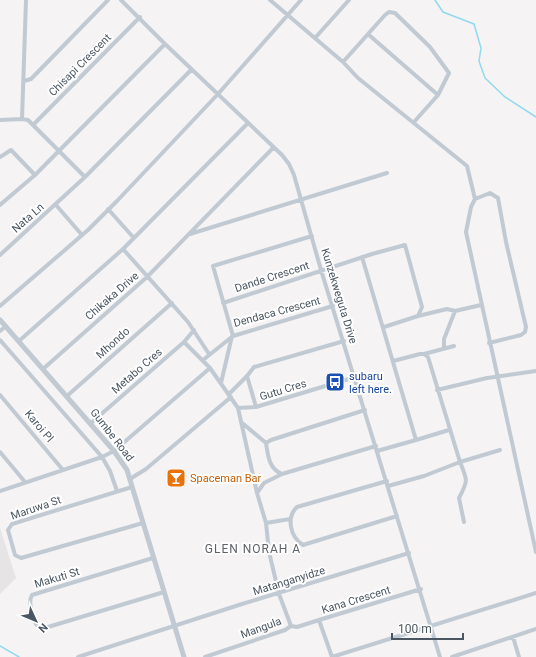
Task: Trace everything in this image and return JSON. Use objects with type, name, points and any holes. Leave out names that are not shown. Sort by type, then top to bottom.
[{"type":"street","points":[[22,119],[26,0]]},
{"type":"street","points":[[24,81],[31,79],[108,0]]},
{"type":"street","name":"Kunzekweguta Drive","points":[[121,0],[289,164],[302,201],[321,270],[421,589],[440,657]]},
{"type":"street","points":[[270,0],[343,62],[358,78],[467,166],[475,199],[466,224],[466,232],[489,343],[536,552]]},
{"type":"street","points":[[1,303],[82,235],[108,209],[218,94],[301,0]]},
{"type":"street","points":[[315,38],[349,0]]},
{"type":"street","points":[[343,62],[385,15],[389,12],[395,13],[430,47],[447,68],[449,73],[447,81],[438,95],[414,122]]},
{"type":"street","name":"Chisapi Crescent","points":[[33,125],[140,17]]},
{"type":"street","points":[[368,35],[438,95]]},
{"type":"street","points":[[0,205],[59,152],[165,44]]},
{"type":"street","points":[[56,205],[191,70]]},
{"type":"street","points":[[0,120],[28,120],[85,177]]},
{"type":"street","points":[[19,341],[123,249],[133,237],[248,123]]},
{"type":"street","name":"Chikaka Drive","points":[[43,368],[147,277],[273,148]]},
{"type":"street","points":[[0,158],[8,150],[14,152],[35,175]]},
{"type":"street","name":"Chikaka Drive","points":[[190,234],[302,201],[388,173]]},
{"type":"street","points":[[475,199],[490,193],[498,198],[506,242],[526,327],[525,332],[521,335],[489,343]]},
{"type":"street","name":"Nata Ln","points":[[0,255],[56,205],[82,235]]},
{"type":"street","points":[[108,209],[133,237]]},
{"type":"street","name":"Dendaca Crescent","points":[[312,236],[213,266],[223,303],[233,336],[333,306]]},
{"type":"street","name":"Dande Crescent","points":[[223,303],[321,270],[405,245],[422,307],[418,316]]},
{"type":"street","points":[[123,249],[172,303],[194,330],[209,354]]},
{"type":"street","points":[[362,257],[384,327],[416,440]]},
{"type":"street","name":"Mhondo","points":[[67,396],[172,303]]},
{"type":"street","points":[[384,327],[418,316],[447,309],[455,311],[482,305]]},
{"type":"street","points":[[444,348],[444,339],[455,311]]},
{"type":"street","name":"Gumbe Road","points":[[0,320],[114,451],[127,470],[184,657]]},
{"type":"street","points":[[0,331],[6,326]]},
{"type":"street","name":"Metabo Cres","points":[[91,424],[184,342],[194,330]]},
{"type":"street","points":[[202,360],[233,336]]},
{"type":"street","points":[[221,383],[233,336]]},
{"type":"street","points":[[0,340],[102,457],[110,471],[117,491]]},
{"type":"street","points":[[130,479],[146,469],[230,396],[254,367],[344,341]]},
{"type":"street","name":"Mangula","points":[[184,342],[210,368],[238,408],[257,493],[266,523],[269,552],[279,594],[291,626],[285,630],[205,657]]},
{"type":"street","points":[[393,361],[454,346]]},
{"type":"street","points":[[424,354],[428,357],[449,430],[466,477],[467,484],[459,498],[464,522]]},
{"type":"street","points":[[0,491],[102,457],[114,451],[210,368]]},
{"type":"street","points":[[438,390],[497,376],[536,371]]},
{"type":"street","name":"Gutu Cres","points":[[247,376],[256,407],[355,377]]},
{"type":"street","name":"Karoi Pl","points":[[0,395],[63,470]]},
{"type":"street","points":[[238,408],[256,407]]},
{"type":"street","points":[[266,443],[365,410]]},
{"type":"street","points":[[241,421],[266,443],[268,458],[273,468],[282,474]]},
{"type":"street","points":[[377,451],[449,430]]},
{"type":"street","points":[[257,493],[264,484],[282,474],[376,446]]},
{"type":"street","points":[[388,486],[424,476],[460,462],[500,450]]},
{"type":"street","points":[[0,452],[25,482]]},
{"type":"street","points":[[387,481],[297,507],[290,518],[291,530],[295,538],[303,545],[398,516]]},
{"type":"street","name":"Maruwa St","points":[[132,487],[12,524],[8,530],[15,555],[21,558],[143,522]]},
{"type":"street","points":[[266,523],[290,518]]},
{"type":"street","name":"Matanganyidze","points":[[78,657],[409,553]]},
{"type":"street","name":"Makuti St","points":[[153,558],[32,595],[30,601],[36,624],[48,628],[164,592]]},
{"type":"street","name":"Kana Crescent","points":[[421,589],[319,620],[332,656],[432,625]]},
{"type":"street","points":[[432,625],[536,593]]},
{"type":"street","points":[[291,626],[297,627],[319,620]]},
{"type":"street","points":[[452,657],[536,629]]},
{"type":"street","points":[[513,637],[519,657]]},
{"type":"shaded area","points":[[0,528],[16,578],[0,594]]},
{"type":"waterway","points":[[435,0],[443,12],[474,24],[481,48],[479,61],[485,78],[505,97],[536,117]]},
{"type":"waterway","points":[[0,646],[19,657]]},
{"type":"place","name":"subaru left here.","points":[[335,382]]},
{"type":"place","name":"Spaceman Bar","points":[[176,478]]},
{"type":"district","name":"GLEN NORAH A","points":[[253,549]]}]
